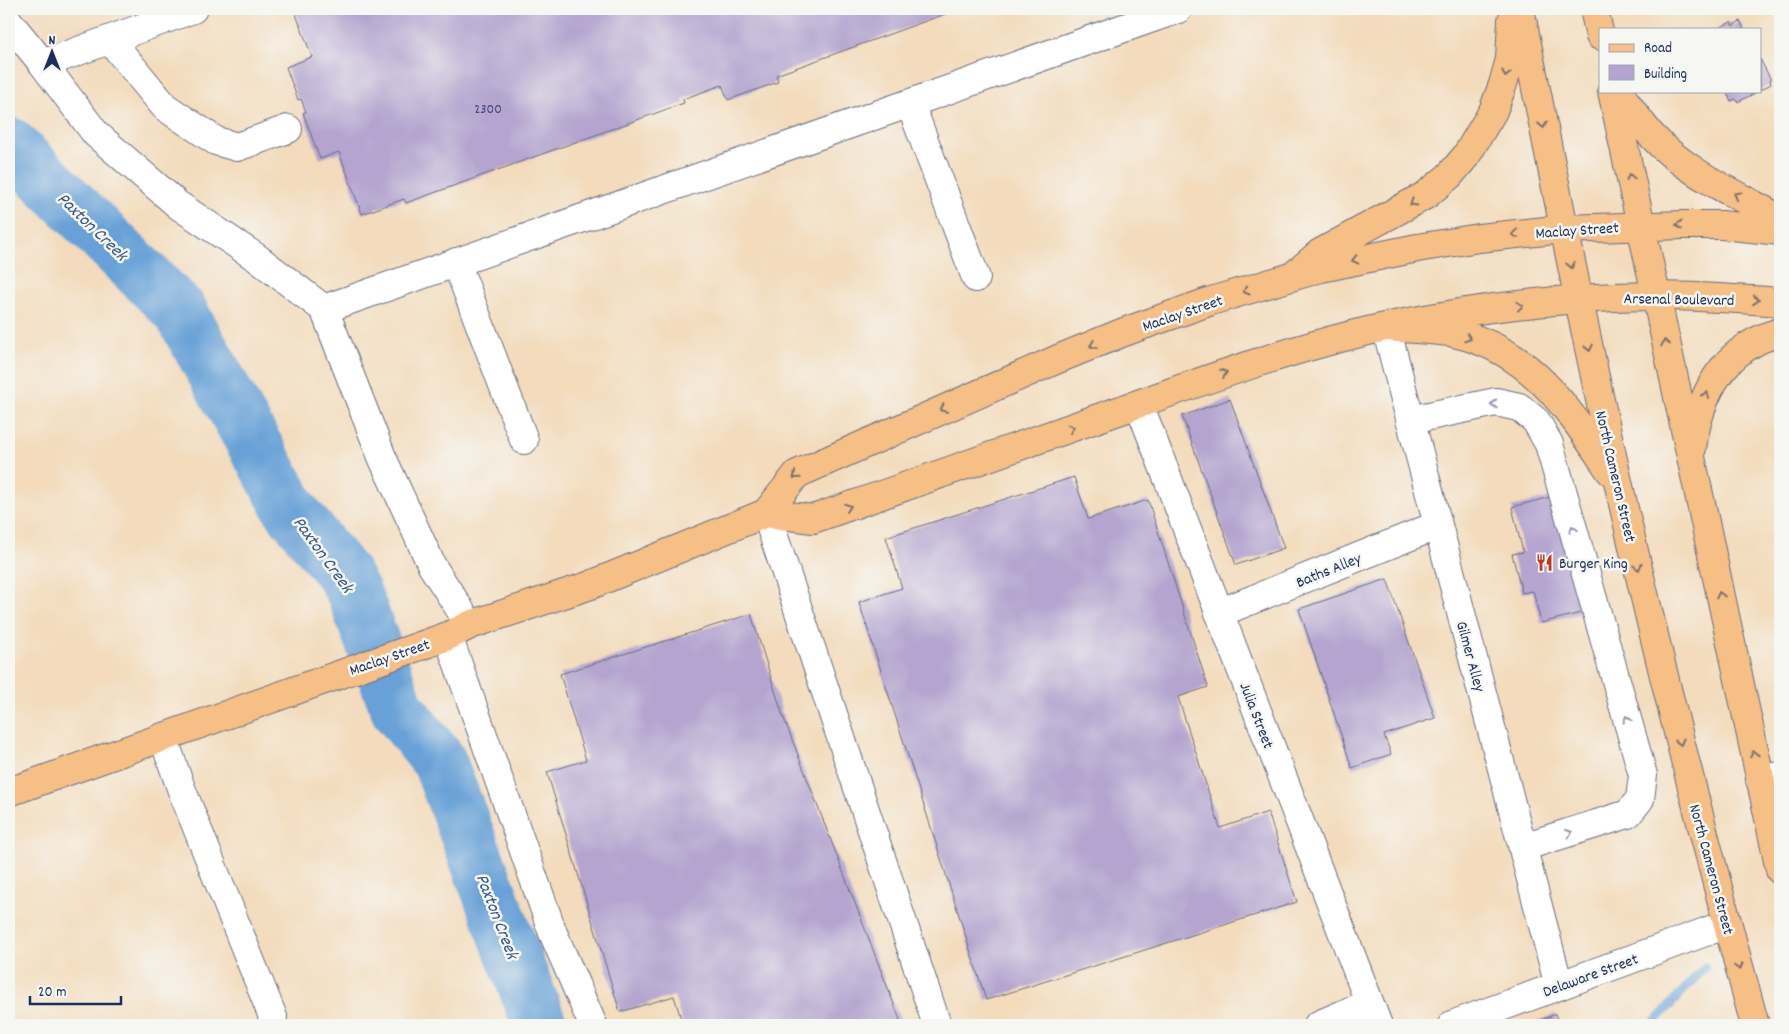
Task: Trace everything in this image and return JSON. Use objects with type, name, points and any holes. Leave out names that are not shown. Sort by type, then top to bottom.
[{"type":"main road","points":[[1293,276],[1320,253],[1426,195],[1448,176],[1466,156],[1492,111],[1503,84],[1510,59],[1511,24],[1514,9]]},
{"type":"main road","name":"North Cameron Street","points":[[1520,9],[1578,300],[1619,485],[1690,782],[1755,1025]]},
{"type":"main road","points":[[1594,9],[1599,32]]},
{"type":"main road","points":[[1612,92],[1690,459],[1770,778],[1780,870]]},
{"type":"main road","points":[[1619,92],[1652,136],[1688,167],[1780,219]]},
{"type":"main road","points":[[1640,225],[1722,225],[1780,231]]},
{"type":"main road","name":"Maclay Street","points":[[9,792],[459,630],[588,586],[766,513],[797,474],[1091,346],[1211,301],[1293,276],[1370,257],[1418,248],[1478,238],[1564,229],[1640,225]]},
{"type":"main road","name":"Arsenal Boulevard","points":[[1578,300],[1655,296],[1780,302]]},
{"type":"main road","name":"Maclay Street","points":[[766,513],[813,519],[1285,354],[1386,327],[1479,310],[1578,300]]},
{"type":"main road","points":[[1386,327],[1455,333],[1476,340],[1511,356],[1545,383],[1559,399],[1572,415],[1619,485]]},
{"type":"main road","points":[[1690,459],[1695,428],[1701,408],[1709,389],[1720,371],[1734,356],[1752,344],[1780,332]]},
{"type":"street","points":[[44,64],[193,9]]},
{"type":"street","points":[[324,309],[1178,9]]},
{"type":"street","points":[[9,22],[44,64],[96,134],[178,205],[257,258],[324,309],[382,457],[459,630],[554,933],[593,1025]]},
{"type":"street","points":[[110,40],[165,107],[216,141],[237,148],[288,129]]},
{"type":"street","points":[[910,103],[976,278]]},
{"type":"street","points":[[456,262],[524,440]]},
{"type":"street","name":"Gilmer Alley","points":[[1386,327],[1559,986]]},
{"type":"street","points":[[1410,420],[1496,402],[1519,407],[1536,421],[1549,444],[1643,775],[1640,799],[1628,814],[1523,847]]},
{"type":"street","name":"Julia Street","points":[[1139,404],[1374,1014]]},
{"type":"street","points":[[766,513],[936,1025]]},
{"type":"street","name":"Baths Alley","points":[[1219,613],[1438,525]]},
{"type":"street","points":[[162,737],[273,1016],[270,1025]]},
{"type":"street","name":"Delaware Street","points":[[1452,1025],[1728,924]]},
{"type":"street","points":[[1318,1025],[1374,1014]]},
{"type":"building","points":[[294,9],[959,9],[776,75],[778,82],[728,100],[722,85],[683,99],[684,103],[406,203],[404,199],[362,214],[339,152],[320,159],[303,113],[306,112],[301,99],[298,100],[286,67],[312,57]]},
{"type":"building","points":[[1740,21],[1744,28],[1719,28],[1731,22],[1733,26]]},
{"type":"building","points":[[1762,63],[1771,80],[1771,84],[1762,89]]},
{"type":"building","points":[[1726,92],[1757,92],[1738,102],[1736,99],[1731,101]]},
{"type":"building","points":[[1230,399],[1284,548],[1236,565],[1182,416]]},
{"type":"building","points":[[1074,477],[1088,519],[1148,500],[1208,687],[1178,697],[1220,828],[1268,812],[1297,902],[986,1000],[859,602],[902,588],[886,537]]},
{"type":"building","name":"Burger King","points":[[1554,496],[1589,611],[1541,623],[1533,591],[1522,593],[1512,554],[1523,552],[1512,507]]},
{"type":"building","points":[[1387,579],[1435,718],[1384,735],[1391,754],[1352,768],[1299,609]]},
{"type":"building","points":[[751,614],[783,716],[902,1025],[683,1025],[674,996],[620,1012],[547,772],[586,760],[560,674]]},
{"type":"building","points":[[1555,1014],[1560,1025],[1530,1025]]},
{"type":"waterway","name":"Paxton Creek","points":[[9,144],[180,311],[291,510],[343,574],[354,593],[398,710],[439,761],[540,1025]]},
{"type":"waterway","points":[[1652,1025],[1705,967]]},
{"type":"place","name":"Burger King","points":[[1545,562]]}]
